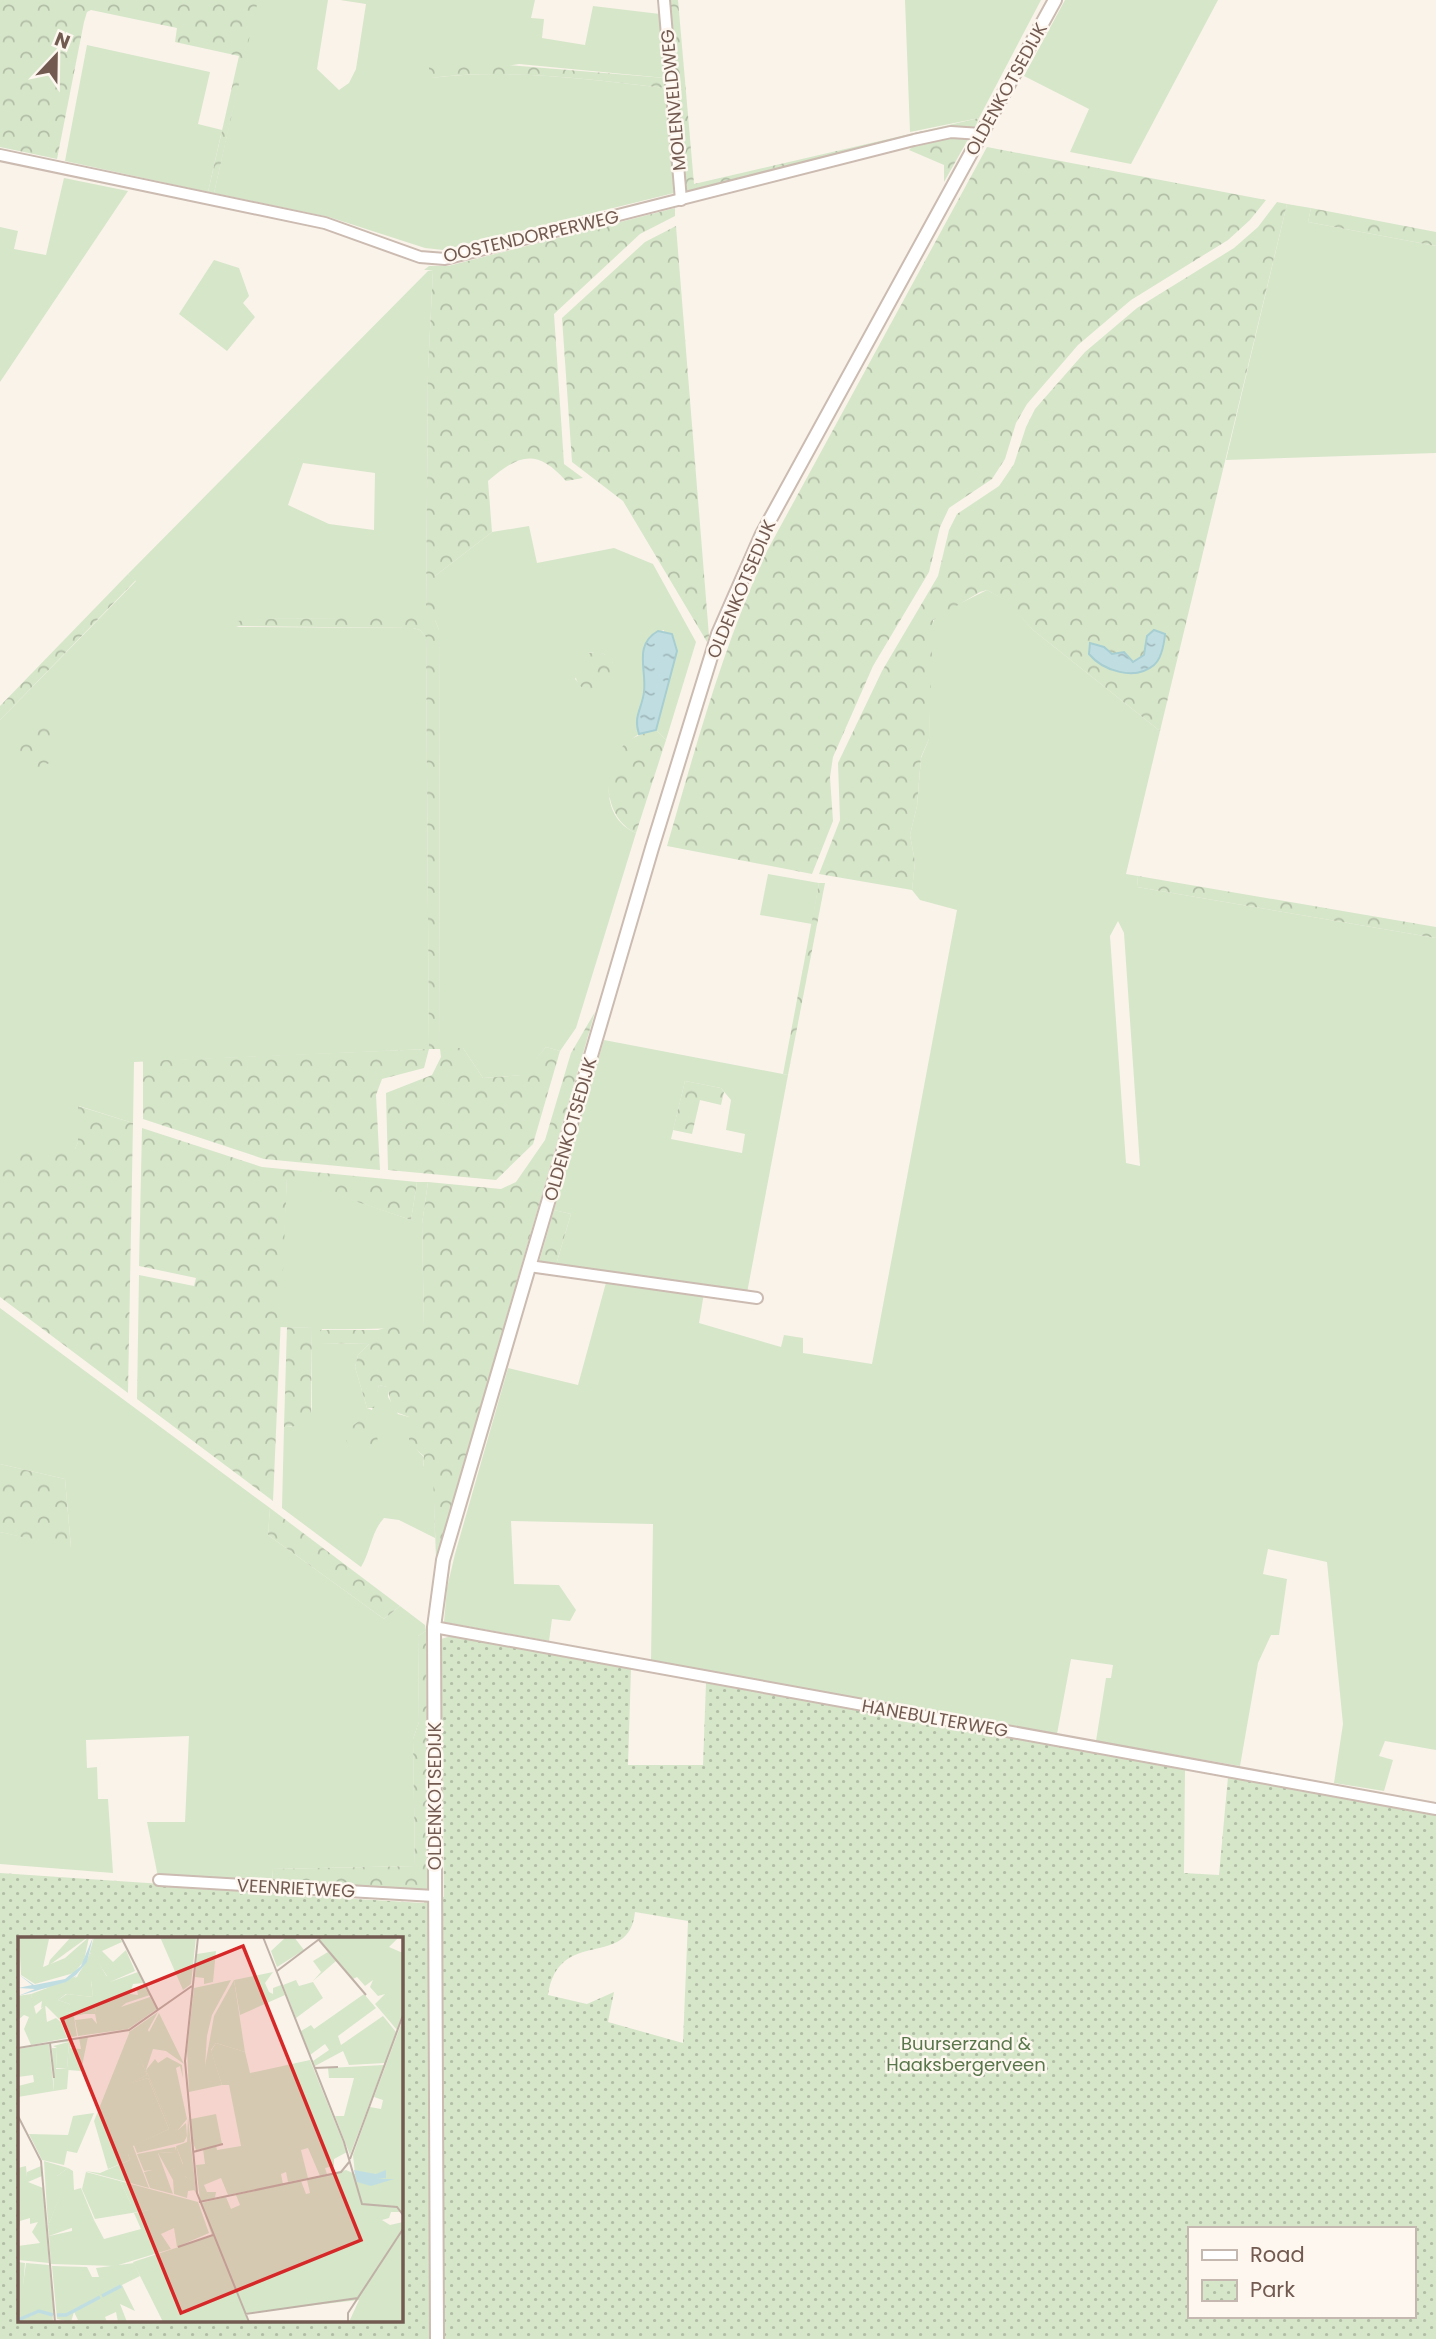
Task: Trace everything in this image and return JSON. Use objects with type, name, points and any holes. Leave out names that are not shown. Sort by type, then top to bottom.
[{"type":"street","name":"MOLENVELDWEG","points":[[664,0],[681,200]]},
{"type":"street","name":"OLDENKOTSEDIJK","points":[[437,2339],[434,1627],[443,1560],[718,634],[762,534],[1055,0]]},
{"type":"street","name":"OOSTENDORPERWEG","points":[[0,155],[325,223],[430,258],[445,259],[951,132],[981,134]]},
{"type":"street","points":[[529,1266],[757,1298]]},
{"type":"street","name":"HANEBULTERWEG","points":[[434,1627],[1436,1809]]},
{"type":"street","name":"VEENRIETWEG","points":[[159,1880],[434,1895]]},
{"type":"green space","points":[[0,0],[258,0],[214,193],[208,192],[239,56],[175,42],[177,28],[91,10],[87,12],[84,22],[57,159],[0,147]]},
{"type":"green space","points":[[257,0],[328,0],[317,69],[339,90],[349,83],[356,69],[366,4],[340,0],[535,0],[531,18],[544,19],[542,38],[585,45],[593,6],[660,14],[665,78],[519,64],[430,78],[519,74],[665,88],[674,193],[443,250],[425,248],[329,217],[214,193]]},
{"type":"green space","points":[[668,0],[678,0],[694,184],[979,118],[974,130],[685,195]]},
{"type":"green space","points":[[905,0],[1041,0],[979,118],[910,132]]},
{"type":"green space","points":[[1065,0],[1218,0],[1131,164],[1070,152],[1089,109],[1024,76]]},
{"type":"green space","points":[[87,45],[210,72],[198,124],[222,130],[208,192],[65,161]]},
{"type":"green space","points":[[485,63],[665,78],[665,88],[518,74],[429,78],[429,67]]},
{"type":"green space","points":[[945,136],[970,136],[944,182],[944,165],[909,150],[916,143]]},
{"type":"green space","points":[[987,147],[1266,200],[1250,220],[1228,240],[1131,300],[1078,345],[1027,404],[1016,423],[1005,459],[992,479],[949,508],[940,527],[929,572],[873,666],[833,757],[830,777],[833,821],[812,874],[667,846],[724,660],[767,551]]},
{"type":"green space","points":[[64,178],[128,191],[0,382],[0,227],[18,231],[14,249],[46,255]]},
{"type":"green space","points":[[1277,202],[1287,204],[1160,731],[1033,630],[1005,600],[987,590],[980,592],[933,620],[929,739],[921,757],[917,806],[910,835],[915,862],[912,890],[819,874],[840,820],[838,763],[882,671],[938,576],[949,530],[957,514],[999,486],[1014,464],[1035,409],[1085,352],[1137,308],[1234,248],[1258,227]],"holes":[[[1147,636],[1153,666],[1132,672],[1115,671],[1102,661],[1090,643],[1104,647],[1112,654],[1127,654],[1129,661],[1133,662],[1144,655]]]},
{"type":"green space","points":[[1287,204],[1311,208],[1308,222],[1436,246],[1436,453],[1226,460]]},
{"type":"green space","points":[[675,208],[675,216],[640,234],[554,314],[564,464],[583,478],[566,481],[556,470],[537,459],[528,458],[509,465],[488,481],[492,532],[435,576],[435,620],[439,630],[440,1048],[463,1048],[483,1078],[522,1075],[546,1047],[560,1051],[533,1144],[496,1180],[388,1170],[386,1093],[432,1075],[441,1057],[440,1049],[429,1049],[426,637],[420,630],[413,628],[235,626],[237,621],[262,619],[426,617],[428,370],[433,270],[424,270],[429,266],[448,266]]},
{"type":"green space","points":[[1311,208],[1436,232],[1436,246],[1308,222]]},
{"type":"green space","points":[[676,226],[709,636],[707,642],[623,501],[572,462],[562,318],[645,242]]},
{"type":"green space","points":[[214,260],[239,268],[249,296],[243,303],[255,317],[227,351],[179,314]]},
{"type":"green space","points":[[433,270],[428,370],[426,618],[262,619],[236,627],[413,628],[420,630],[426,637],[429,1049],[134,1062],[133,1123],[79,1106],[78,1142],[75,1149],[0,1149],[0,720],[136,581],[128,574],[428,271]],"holes":[[[303,463],[375,473],[374,530],[329,524],[288,505]]]},
{"type":"green space","points":[[529,526],[537,563],[614,548],[653,564],[696,642],[666,740],[656,730],[665,694],[664,630],[652,635],[645,648],[644,690],[637,722],[639,734],[627,743],[618,755],[609,784],[614,813],[636,833],[576,1028],[560,1051],[546,1047],[523,1075],[483,1078],[463,1048],[440,1049],[439,630],[435,620],[435,576],[492,532]],"holes":[[[590,652],[604,654],[613,663],[585,689],[575,679]]]},
{"type":"green space","points":[[128,574],[136,580],[0,720],[0,706]]},
{"type":"green space","points":[[987,590],[1006,600],[1033,630],[1160,731],[1126,874],[1138,876],[1137,887],[1436,938],[1436,1750],[1385,1741],[1379,1756],[1393,1760],[1384,1791],[1334,1783],[1343,1724],[1327,1562],[1268,1549],[1263,1574],[1287,1579],[1279,1635],[1271,1635],[1258,1663],[1240,1766],[1096,1741],[1106,1678],[1111,1678],[1113,1665],[1071,1659],[1057,1734],[651,1661],[653,1524],[511,1521],[514,1584],[559,1585],[576,1610],[570,1621],[552,1619],[549,1641],[444,1622],[447,1588],[455,1554],[508,1368],[578,1385],[607,1279],[704,1293],[699,1323],[781,1347],[784,1335],[803,1338],[803,1353],[872,1364],[957,910],[920,900],[912,890],[915,862],[910,835],[917,806],[921,758],[929,739],[931,630],[935,616]],"holes":[[[1118,921],[1124,933],[1140,1166],[1126,1163],[1110,936]]]},
{"type":"green space","points":[[595,652],[603,653],[609,658],[614,664],[614,680],[609,686],[603,691],[595,692],[587,691],[581,686],[576,680],[575,672],[576,664],[581,658],[587,653]]},
{"type":"green space","points":[[20,723],[50,727],[51,762],[34,771],[18,773]]},
{"type":"green space","points":[[656,730],[666,740],[636,833],[618,817],[612,806],[609,794],[611,769],[622,747],[638,736]]},
{"type":"green space","points":[[768,874],[819,883],[812,924],[760,915]]},
{"type":"green space","points":[[1138,876],[1436,927],[1436,938],[1137,887]]},
{"type":"green space","points":[[819,883],[825,883],[788,1075],[783,1074]]},
{"type":"green space","points":[[595,1012],[436,1559],[433,1473],[423,1470],[424,1456],[409,1444],[409,1417],[393,1411],[387,1387],[379,1385],[374,1408],[367,1408],[355,1367],[358,1355],[369,1344],[320,1343],[320,1330],[424,1327],[422,1224],[428,1182],[501,1189],[516,1182],[545,1140],[571,1053]]},
{"type":"green space","points":[[604,1040],[788,1075],[747,1293],[556,1265],[571,1214],[554,1210]],"holes":[[[685,1081],[721,1088],[731,1100],[726,1130],[745,1134],[742,1153],[671,1139]]]},
{"type":"green space","points":[[429,1049],[424,1068],[382,1079],[376,1095],[380,1170],[264,1159],[143,1119],[143,1061]]},
{"type":"green space","points":[[685,1081],[721,1088],[724,1092],[721,1105],[700,1100],[692,1134],[673,1130]]},
{"type":"green space","points":[[78,1106],[133,1123],[128,1393],[0,1297],[0,1149],[75,1149],[78,1142]]},
{"type":"green space","points":[[142,1128],[262,1167],[417,1182],[411,1220],[287,1178],[273,1501],[137,1399],[139,1275],[194,1286],[196,1278],[139,1266]]},
{"type":"green space","points":[[287,1177],[411,1220],[417,1182],[428,1182],[422,1224],[424,1327],[322,1329],[320,1343],[369,1344],[358,1355],[355,1367],[367,1408],[372,1410],[379,1385],[388,1387],[388,1397],[398,1414],[409,1417],[410,1439],[424,1457],[423,1466],[434,1473],[435,1538],[399,1520],[384,1518],[376,1529],[361,1567],[282,1508],[284,1427],[291,1427],[311,1413],[312,1407],[312,1328],[279,1327]]},
{"type":"green space","points":[[554,1210],[571,1214],[556,1265],[539,1262]]},
{"type":"green space","points":[[0,1308],[270,1508],[268,1535],[384,1619],[400,1606],[425,1625],[426,1631],[418,1636],[419,1722],[413,1739],[415,1866],[273,1869],[272,1883],[158,1877],[147,1822],[185,1822],[189,1736],[86,1740],[87,1768],[97,1767],[98,1799],[108,1799],[113,1873],[0,1864],[0,1532],[71,1547],[65,1479],[0,1464]]},
{"type":"green space","points":[[287,1327],[312,1328],[311,1414],[300,1424],[284,1427]]},
{"type":"green space","points":[[364,1417],[372,1419],[377,1429],[378,1449],[374,1455],[358,1451],[347,1442],[346,1431]]},
{"type":"green space","points":[[0,1464],[65,1479],[71,1548],[0,1532]]},
{"type":"green space","points":[[270,1508],[400,1606],[384,1619],[268,1535]]},
{"type":"green space","points":[[426,1631],[429,1892],[272,1883],[273,1869],[415,1866],[413,1739],[419,1722],[418,1636]]},
{"type":"green space","name":"Buurserzand & Haaksbergerveen","points":[[451,1636],[631,1669],[628,1765],[703,1765],[706,1683],[1185,1769],[1184,1873],[1219,1875],[1228,1777],[1436,1814],[1436,2339],[0,2339],[0,1873],[424,1903],[425,1896],[444,1897],[441,1639]],"holes":[[[635,1912],[688,1921],[683,2043],[608,2022],[614,1992],[587,2004],[548,1995],[555,1974],[565,1961],[620,1940],[630,1930]]]},
{"type":"water","points":[[1154,630],[1165,634],[1163,646],[1157,662],[1146,670],[1120,672],[1102,665],[1089,654],[1090,643],[1104,647],[1112,654],[1124,652],[1133,662],[1144,655],[1147,636]]},
{"type":"water","points":[[658,631],[672,634],[677,651],[656,730],[639,734],[637,717],[644,692],[643,651],[650,637]]}]
